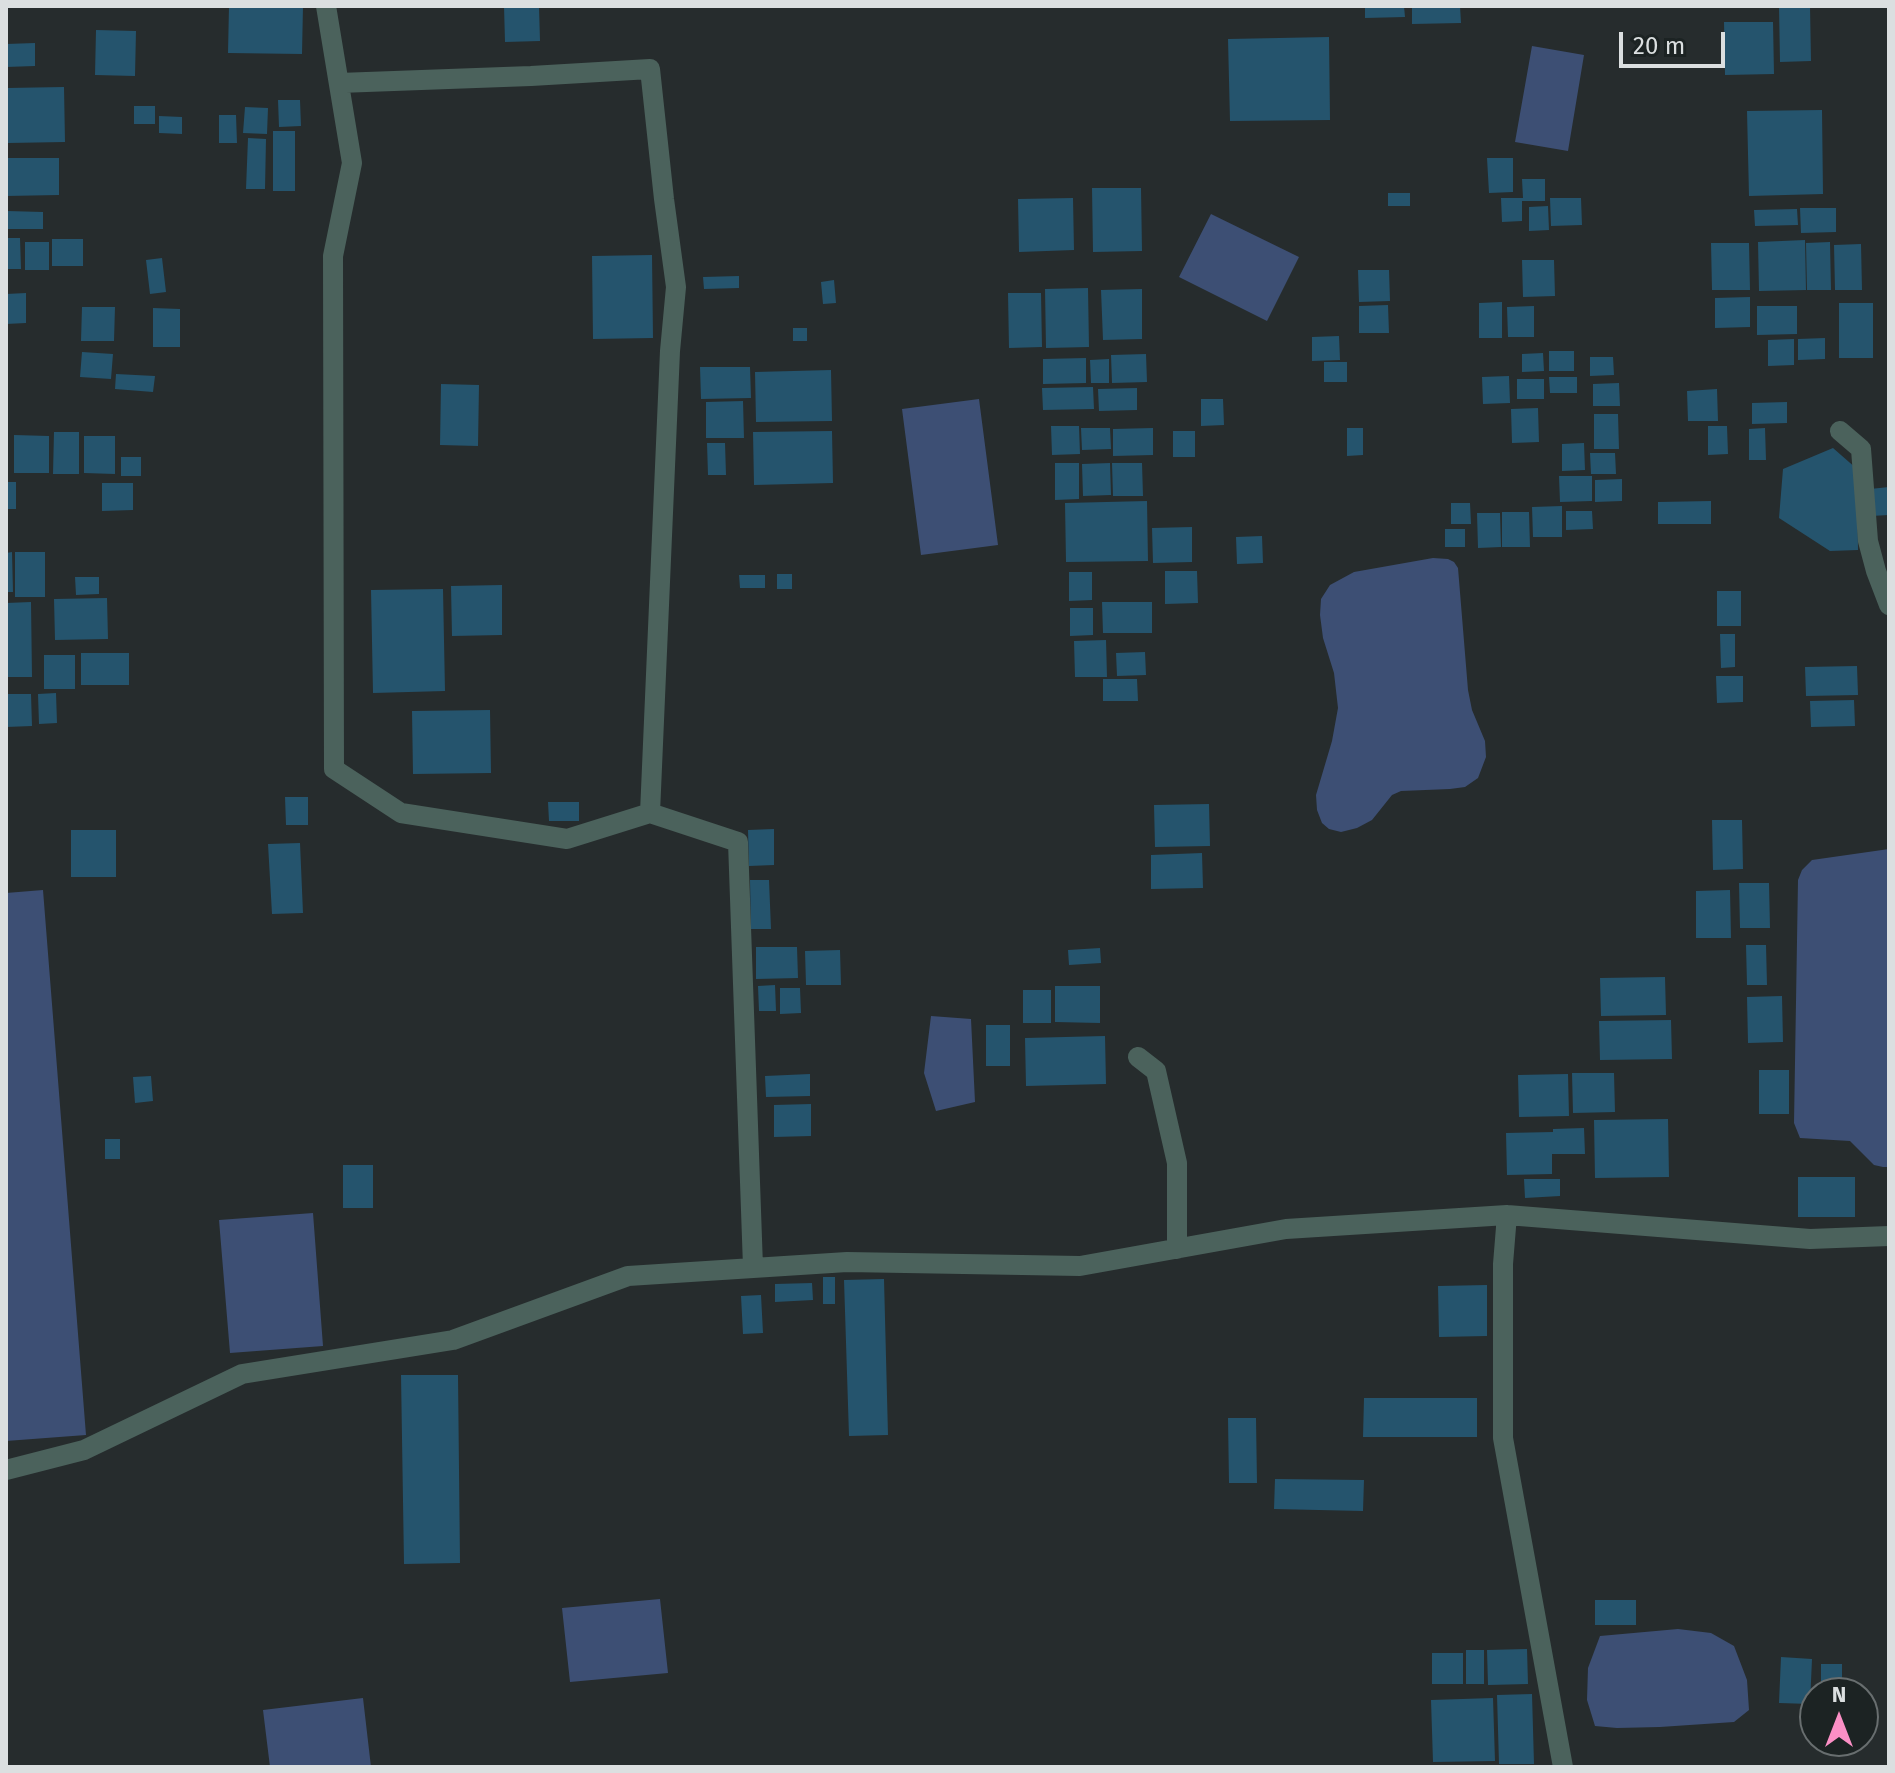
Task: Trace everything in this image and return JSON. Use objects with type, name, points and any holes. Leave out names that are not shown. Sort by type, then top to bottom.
[{"type":"street","points":[[326,6],[352,163],[333,256],[334,769],[401,813],[567,839],[650,813],[738,842],[753,1267]]},
{"type":"street","points":[[339,83],[650,69],[676,287],[670,351],[650,813]]},
{"type":"street","points":[[1840,431],[1861,449],[1868,541],[1889,605]]},
{"type":"street","points":[[1138,1057],[1156,1071],[1177,1163],[1177,1249]]},
{"type":"street","points":[[6,1470],[84,1450],[242,1374],[453,1340],[628,1276],[847,1262],[1080,1266],[1286,1229],[1507,1215],[1810,1239],[1889,1236]]},
{"type":"street","points":[[1507,1215],[1503,1264],[1503,1438],[1563,1767]]},
{"type":"water","points":[[1532,46],[1584,55],[1568,151],[1515,142]]},
{"type":"water","points":[[1211,214],[1299,257],[1267,321],[1179,277]]},
{"type":"water","points":[[979,399],[998,545],[921,555],[902,409]]},
{"type":"water","points":[[1433,558],[1448,559],[1458,568],[1468,690],[1472,710],[1485,741],[1486,757],[1478,778],[1465,787],[1401,791],[1392,795],[1372,820],[1357,828],[1341,832],[1329,829],[1322,823],[1317,810],[1316,795],[1338,708],[1334,673],[1323,638],[1321,599],[1330,585],[1354,572]]},
{"type":"water","points":[[1889,849],[1889,1167],[1883,1167],[1874,1165],[1850,1141],[1800,1138],[1794,1123],[1798,880],[1802,870],[1812,860]]},
{"type":"water","points":[[43,890],[86,1435],[6,1441],[6,893]]},
{"type":"water","points":[[931,1016],[971,1019],[975,1102],[936,1111],[924,1073]]},
{"type":"water","points":[[313,1213],[323,1346],[230,1353],[219,1220]]},
{"type":"water","points":[[660,1599],[668,1673],[570,1682],[562,1608]]},
{"type":"water","points":[[1678,1629],[1711,1633],[1734,1646],[1747,1680],[1749,1710],[1734,1722],[1660,1727],[1595,1726],[1587,1700],[1588,1668],[1600,1636]]},
{"type":"water","points":[[363,1698],[371,1767],[270,1767],[263,1710]]},
{"type":"building","points":[[229,6],[303,6],[302,54],[228,53]]},
{"type":"building","points":[[504,6],[539,6],[540,41],[505,42]]},
{"type":"building","points":[[1365,6],[1404,6],[1405,17],[1365,18]]},
{"type":"building","points":[[1412,6],[1460,6],[1461,23],[1412,24]]},
{"type":"building","points":[[1779,6],[1810,6],[1811,61],[1780,62]]},
{"type":"building","points":[[1724,22],[1773,22],[1774,74],[1725,75]]},
{"type":"building","points":[[96,30],[136,31],[135,76],[95,75]]},
{"type":"building","points":[[1329,37],[1330,120],[1230,121],[1228,39]]},
{"type":"building","points":[[35,43],[35,66],[6,67],[6,44]]},
{"type":"building","points":[[64,87],[65,142],[8,143],[7,88]]},
{"type":"building","points":[[278,100],[300,100],[301,126],[279,127]]},
{"type":"building","points":[[134,106],[155,106],[155,124],[134,124]]},
{"type":"building","points":[[245,107],[268,108],[267,134],[243,133]]},
{"type":"building","points":[[1822,110],[1823,194],[1749,196],[1747,111]]},
{"type":"building","points":[[219,115],[236,115],[237,143],[219,143]]},
{"type":"building","points":[[159,116],[182,117],[182,134],[159,133]]},
{"type":"building","points":[[273,131],[295,131],[295,191],[273,191]]},
{"type":"building","points":[[248,138],[266,139],[265,189],[246,189]]},
{"type":"building","points":[[6,158],[59,158],[59,195],[6,196]]},
{"type":"building","points":[[1487,158],[1513,158],[1513,192],[1489,193]]},
{"type":"building","points":[[1522,179],[1545,179],[1545,201],[1522,201],[1522,221],[1502,222],[1501,198],[1523,198]]},
{"type":"building","points":[[1092,188],[1141,188],[1142,251],[1093,252]]},
{"type":"building","points":[[1388,193],[1410,193],[1410,206],[1388,206]]},
{"type":"building","points":[[1073,198],[1074,250],[1019,252],[1018,199]]},
{"type":"building","points":[[1550,198],[1581,198],[1582,225],[1551,226]]},
{"type":"building","points":[[1548,206],[1549,230],[1529,231],[1529,207]]},
{"type":"building","points":[[1800,208],[1836,208],[1836,232],[1801,233]]},
{"type":"building","points":[[1797,209],[1798,225],[1755,226],[1754,210]]},
{"type":"building","points":[[7,211],[43,212],[43,229],[6,229]]},
{"type":"building","points":[[6,238],[20,238],[21,269],[6,269]]},
{"type":"building","points":[[52,239],[83,239],[83,266],[52,266]]},
{"type":"building","points":[[1805,240],[1806,290],[1759,291],[1758,242]]},
{"type":"building","points":[[25,242],[49,242],[49,270],[25,270]]},
{"type":"building","points":[[1830,242],[1831,290],[1807,290],[1806,243]]},
{"type":"building","points":[[1711,243],[1749,243],[1750,290],[1712,290]]},
{"type":"building","points":[[1861,244],[1862,290],[1835,290],[1834,245]]},
{"type":"building","points":[[652,255],[653,338],[593,339],[592,256]]},
{"type":"building","points":[[162,258],[166,292],[150,294],[146,260]]},
{"type":"building","points":[[1522,260],[1554,260],[1555,296],[1523,297]]},
{"type":"building","points":[[1358,270],[1389,270],[1390,301],[1359,302]]},
{"type":"building","points":[[739,276],[739,288],[704,289],[703,277]]},
{"type":"building","points":[[834,280],[836,303],[823,304],[821,282]]},
{"type":"building","points":[[1088,288],[1089,347],[1046,348],[1045,289]]},
{"type":"building","points":[[1142,289],[1142,339],[1103,340],[1101,290]]},
{"type":"building","points":[[26,293],[26,323],[6,324],[6,294]]},
{"type":"building","points":[[1008,293],[1041,293],[1042,347],[1009,348]]},
{"type":"building","points":[[1750,297],[1750,327],[1715,328],[1715,298]]},
{"type":"building","points":[[1502,302],[1502,338],[1479,338],[1479,303]]},
{"type":"building","points":[[1839,303],[1873,303],[1873,358],[1839,358]]},
{"type":"building","points":[[1388,305],[1389,333],[1359,333],[1359,306]]},
{"type":"building","points":[[1534,306],[1534,337],[1508,337],[1507,307]]},
{"type":"building","points":[[1757,306],[1797,306],[1797,334],[1757,335]]},
{"type":"building","points":[[82,307],[115,307],[114,341],[81,341]]},
{"type":"building","points":[[153,308],[180,309],[180,347],[153,347]]},
{"type":"building","points":[[793,328],[807,328],[807,341],[793,341]]},
{"type":"building","points":[[1339,336],[1340,360],[1312,361],[1312,337]]},
{"type":"building","points":[[1825,338],[1825,359],[1798,360],[1798,339]]},
{"type":"building","points":[[1794,339],[1794,365],[1768,366],[1768,340]]},
{"type":"building","points":[[1549,351],[1574,351],[1574,371],[1549,371]]},
{"type":"building","points":[[82,352],[113,354],[111,379],[80,377]]},
{"type":"building","points":[[1543,353],[1544,371],[1522,372],[1522,354]]},
{"type":"building","points":[[1146,354],[1147,382],[1112,383],[1111,355]]},
{"type":"building","points":[[1590,357],[1613,357],[1614,375],[1590,376]]},
{"type":"building","points":[[1086,358],[1086,383],[1043,384],[1043,359]]},
{"type":"building","points":[[1109,359],[1109,383],[1091,383],[1090,360]]},
{"type":"building","points":[[1324,362],[1347,362],[1347,382],[1324,382]]},
{"type":"building","points":[[700,367],[750,367],[751,398],[701,399]]},
{"type":"building","points":[[831,370],[832,421],[756,422],[755,372]]},
{"type":"building","points":[[116,374],[155,376],[153,392],[115,389]]},
{"type":"building","points":[[1509,376],[1510,403],[1483,404],[1482,377]]},
{"type":"building","points":[[1549,377],[1577,377],[1577,393],[1550,393]]},
{"type":"building","points":[[1517,379],[1544,379],[1544,399],[1517,399]]},
{"type":"building","points":[[1619,383],[1620,406],[1593,406],[1593,384]]},
{"type":"building","points":[[441,384],[479,385],[478,446],[440,445]]},
{"type":"building","points":[[1093,387],[1094,409],[1043,410],[1042,388]]},
{"type":"building","points":[[1137,388],[1137,410],[1099,411],[1098,389]]},
{"type":"building","points":[[1717,389],[1718,421],[1688,421],[1687,391]]},
{"type":"building","points":[[1201,399],[1223,399],[1224,425],[1201,426]]},
{"type":"building","points":[[743,401],[744,438],[706,438],[706,402]]},
{"type":"building","points":[[1787,402],[1787,423],[1752,424],[1752,403]]},
{"type":"building","points":[[1538,408],[1539,442],[1512,443],[1511,409]]},
{"type":"building","points":[[1594,414],[1618,414],[1619,449],[1594,449]]},
{"type":"building","points":[[1051,426],[1079,426],[1080,454],[1052,455]]},
{"type":"building","points":[[1708,426],[1727,426],[1728,454],[1708,455]]},
{"type":"building","points":[[1081,428],[1110,428],[1111,449],[1082,450]]},
{"type":"building","points":[[1153,428],[1153,455],[1113,456],[1113,429]]},
{"type":"building","points":[[1347,428],[1363,428],[1363,455],[1347,456]]},
{"type":"building","points":[[1765,428],[1766,460],[1749,460],[1749,429]]},
{"type":"building","points":[[832,431],[833,483],[754,485],[753,432]]},
{"type":"building","points":[[1173,431],[1195,431],[1195,457],[1173,457]]},
{"type":"building","points":[[54,432],[79,432],[79,474],[53,474]]},
{"type":"building","points":[[14,435],[49,436],[49,473],[14,473]]},
{"type":"building","points":[[84,436],[115,436],[115,474],[84,473]]},
{"type":"building","points":[[707,443],[725,443],[726,475],[708,475]]},
{"type":"building","points":[[1584,443],[1585,470],[1562,471],[1562,444]]},
{"type":"building","points":[[1833,448],[1857,469],[1858,550],[1830,551],[1779,518],[1783,469]]},
{"type":"building","points":[[1590,453],[1615,453],[1616,474],[1591,474]]},
{"type":"building","points":[[121,457],[141,457],[141,476],[121,476]]},
{"type":"building","points":[[1055,463],[1079,463],[1079,499],[1055,500]]},
{"type":"building","points":[[1110,463],[1111,495],[1083,496],[1082,464]]},
{"type":"building","points":[[1112,463],[1142,463],[1143,496],[1113,496]]},
{"type":"building","points":[[1559,476],[1592,476],[1592,501],[1560,502]]},
{"type":"building","points":[[1622,479],[1622,501],[1595,502],[1595,480]]},
{"type":"building","points":[[6,482],[16,482],[16,509],[6,509]]},
{"type":"building","points":[[102,483],[133,483],[133,510],[102,511]]},
{"type":"building","points":[[1889,487],[1889,515],[1871,516],[1870,489]]},
{"type":"building","points":[[1147,501],[1148,561],[1066,562],[1065,503]]},
{"type":"building","points":[[1711,501],[1711,524],[1658,524],[1658,502]]},
{"type":"building","points":[[1451,503],[1470,503],[1471,524],[1451,524]]},
{"type":"building","points":[[1562,506],[1562,537],[1533,537],[1532,507]]},
{"type":"building","points":[[1566,511],[1592,511],[1593,529],[1566,530]]},
{"type":"building","points":[[1502,512],[1529,512],[1530,547],[1502,547]]},
{"type":"building","points":[[1477,513],[1500,513],[1501,547],[1478,548]]},
{"type":"building","points":[[1192,527],[1192,562],[1153,563],[1152,528]]},
{"type":"building","points":[[1445,529],[1465,529],[1465,547],[1445,547]]},
{"type":"building","points":[[1262,536],[1263,563],[1237,564],[1236,537]]},
{"type":"building","points":[[12,552],[13,592],[6,592],[6,553]]},
{"type":"building","points":[[15,552],[45,552],[45,597],[15,597]]},
{"type":"building","points":[[1165,571],[1197,571],[1198,603],[1165,604]]},
{"type":"building","points":[[1069,572],[1092,572],[1092,600],[1069,601]]},
{"type":"building","points":[[777,574],[792,574],[792,589],[777,589]]},
{"type":"building","points":[[739,575],[765,575],[765,588],[740,588]]},
{"type":"building","points":[[75,577],[99,577],[99,594],[76,595]]},
{"type":"building","points":[[502,585],[502,635],[452,636],[451,586]]},
{"type":"building","points":[[443,589],[445,691],[373,693],[371,590]]},
{"type":"building","points":[[1717,591],[1741,591],[1741,626],[1717,626]]},
{"type":"building","points":[[107,598],[108,639],[55,640],[54,599]]},
{"type":"building","points":[[31,602],[32,677],[6,677],[6,603]]},
{"type":"building","points":[[1102,602],[1152,602],[1152,633],[1103,633]]},
{"type":"building","points":[[1070,608],[1093,608],[1093,635],[1070,636]]},
{"type":"building","points":[[1720,634],[1735,634],[1735,667],[1721,668]]},
{"type":"building","points":[[1106,640],[1107,677],[1075,677],[1074,641]]},
{"type":"building","points":[[1145,652],[1146,675],[1117,676],[1116,653]]},
{"type":"building","points":[[81,653],[129,653],[129,685],[81,685]]},
{"type":"building","points":[[44,655],[75,655],[75,689],[44,689]]},
{"type":"building","points":[[1857,666],[1858,695],[1806,696],[1805,667]]},
{"type":"building","points":[[1716,676],[1743,676],[1743,702],[1717,703]]},
{"type":"building","points":[[1103,679],[1137,679],[1138,701],[1103,701]]},
{"type":"building","points":[[56,693],[57,723],[39,724],[38,694]]},
{"type":"building","points":[[6,694],[31,694],[32,726],[6,727]]},
{"type":"building","points":[[1854,700],[1855,726],[1811,727],[1810,701]]},
{"type":"building","points":[[490,710],[491,773],[413,774],[412,711]]},
{"type":"building","points":[[285,797],[308,797],[308,825],[286,825]]},
{"type":"building","points":[[548,802],[579,802],[579,821],[549,821]]},
{"type":"building","points":[[1209,804],[1210,846],[1155,847],[1154,805]]},
{"type":"building","points":[[1712,820],[1742,820],[1743,869],[1713,870]]},
{"type":"building","points":[[774,829],[774,865],[749,866],[748,830]]},
{"type":"building","points":[[71,830],[116,830],[116,877],[71,877]]},
{"type":"building","points":[[300,843],[303,913],[272,914],[268,844]]},
{"type":"building","points":[[1202,853],[1203,888],[1151,889],[1151,855]]},
{"type":"building","points":[[750,880],[769,880],[771,929],[751,929]]},
{"type":"building","points":[[1739,883],[1769,883],[1770,928],[1740,928]]},
{"type":"building","points":[[1730,890],[1731,938],[1696,938],[1696,891]]},
{"type":"building","points":[[1746,945],[1766,945],[1767,985],[1747,985]]},
{"type":"building","points":[[756,947],[797,947],[798,978],[756,979]]},
{"type":"building","points":[[1100,948],[1101,963],[1069,965],[1068,950]]},
{"type":"building","points":[[840,950],[841,985],[806,985],[805,951]]},
{"type":"building","points":[[1665,977],[1666,1015],[1601,1016],[1600,978]]},
{"type":"building","points":[[775,985],[776,1011],[759,1011],[758,986]]},
{"type":"building","points":[[1055,986],[1100,986],[1100,1023],[1055,1022]]},
{"type":"building","points":[[780,988],[800,988],[801,1013],[780,1014]]},
{"type":"building","points":[[1023,990],[1051,990],[1051,1023],[1023,1023]]},
{"type":"building","points":[[1782,996],[1783,1042],[1748,1043],[1747,997]]},
{"type":"building","points":[[1671,1020],[1672,1059],[1600,1060],[1599,1021]]},
{"type":"building","points":[[986,1025],[1010,1025],[1010,1066],[986,1066]]},
{"type":"building","points":[[1105,1036],[1106,1084],[1026,1086],[1025,1038]]},
{"type":"building","points":[[1759,1070],[1789,1070],[1789,1114],[1759,1114]]},
{"type":"building","points":[[1572,1073],[1614,1073],[1615,1112],[1573,1113]]},
{"type":"building","points":[[810,1074],[810,1096],[766,1097],[765,1076]]},
{"type":"building","points":[[1568,1074],[1569,1116],[1519,1117],[1518,1075]]},
{"type":"building","points":[[151,1076],[153,1101],[135,1103],[133,1077]]},
{"type":"building","points":[[811,1104],[811,1136],[774,1137],[774,1105]]},
{"type":"building","points":[[1668,1119],[1669,1177],[1595,1178],[1594,1120]]},
{"type":"building","points":[[1584,1128],[1585,1154],[1552,1154],[1552,1174],[1507,1175],[1506,1133]]},
{"type":"building","points":[[105,1139],[120,1139],[120,1159],[105,1159]]},
{"type":"building","points":[[343,1165],[373,1165],[373,1208],[343,1208]]},
{"type":"building","points":[[1798,1177],[1855,1177],[1855,1217],[1798,1217]]},
{"type":"building","points":[[1524,1179],[1560,1179],[1560,1196],[1525,1198]]},
{"type":"building","points":[[823,1277],[835,1277],[835,1304],[823,1304]]},
{"type":"building","points":[[884,1279],[888,1435],[849,1436],[844,1280]]},
{"type":"building","points":[[812,1283],[813,1300],[775,1302],[775,1284]]},
{"type":"building","points":[[1487,1285],[1487,1336],[1439,1337],[1438,1286]]},
{"type":"building","points":[[761,1295],[763,1333],[743,1334],[741,1296]]},
{"type":"building","points":[[401,1375],[458,1375],[460,1563],[404,1564]]},
{"type":"building","points":[[1364,1398],[1477,1398],[1477,1437],[1363,1437]]},
{"type":"building","points":[[1228,1418],[1256,1418],[1257,1483],[1229,1483]]},
{"type":"building","points":[[1275,1479],[1364,1480],[1363,1511],[1274,1509]]},
{"type":"building","points":[[1595,1600],[1636,1600],[1636,1625],[1595,1625]]},
{"type":"building","points":[[1527,1649],[1528,1684],[1488,1685],[1487,1650]]},
{"type":"building","points":[[1466,1650],[1484,1650],[1484,1684],[1466,1684]]},
{"type":"building","points":[[1432,1653],[1463,1653],[1463,1684],[1432,1684]]},
{"type":"building","points":[[1781,1657],[1812,1659],[1811,1677],[1799,1677],[1799,1704],[1779,1703]]},
{"type":"building","points":[[1821,1664],[1842,1664],[1842,1677],[1821,1677]]},
{"type":"building","points":[[1532,1694],[1534,1764],[1499,1764],[1497,1695]]},
{"type":"building","points":[[1493,1698],[1495,1761],[1433,1762],[1431,1700]]}]
